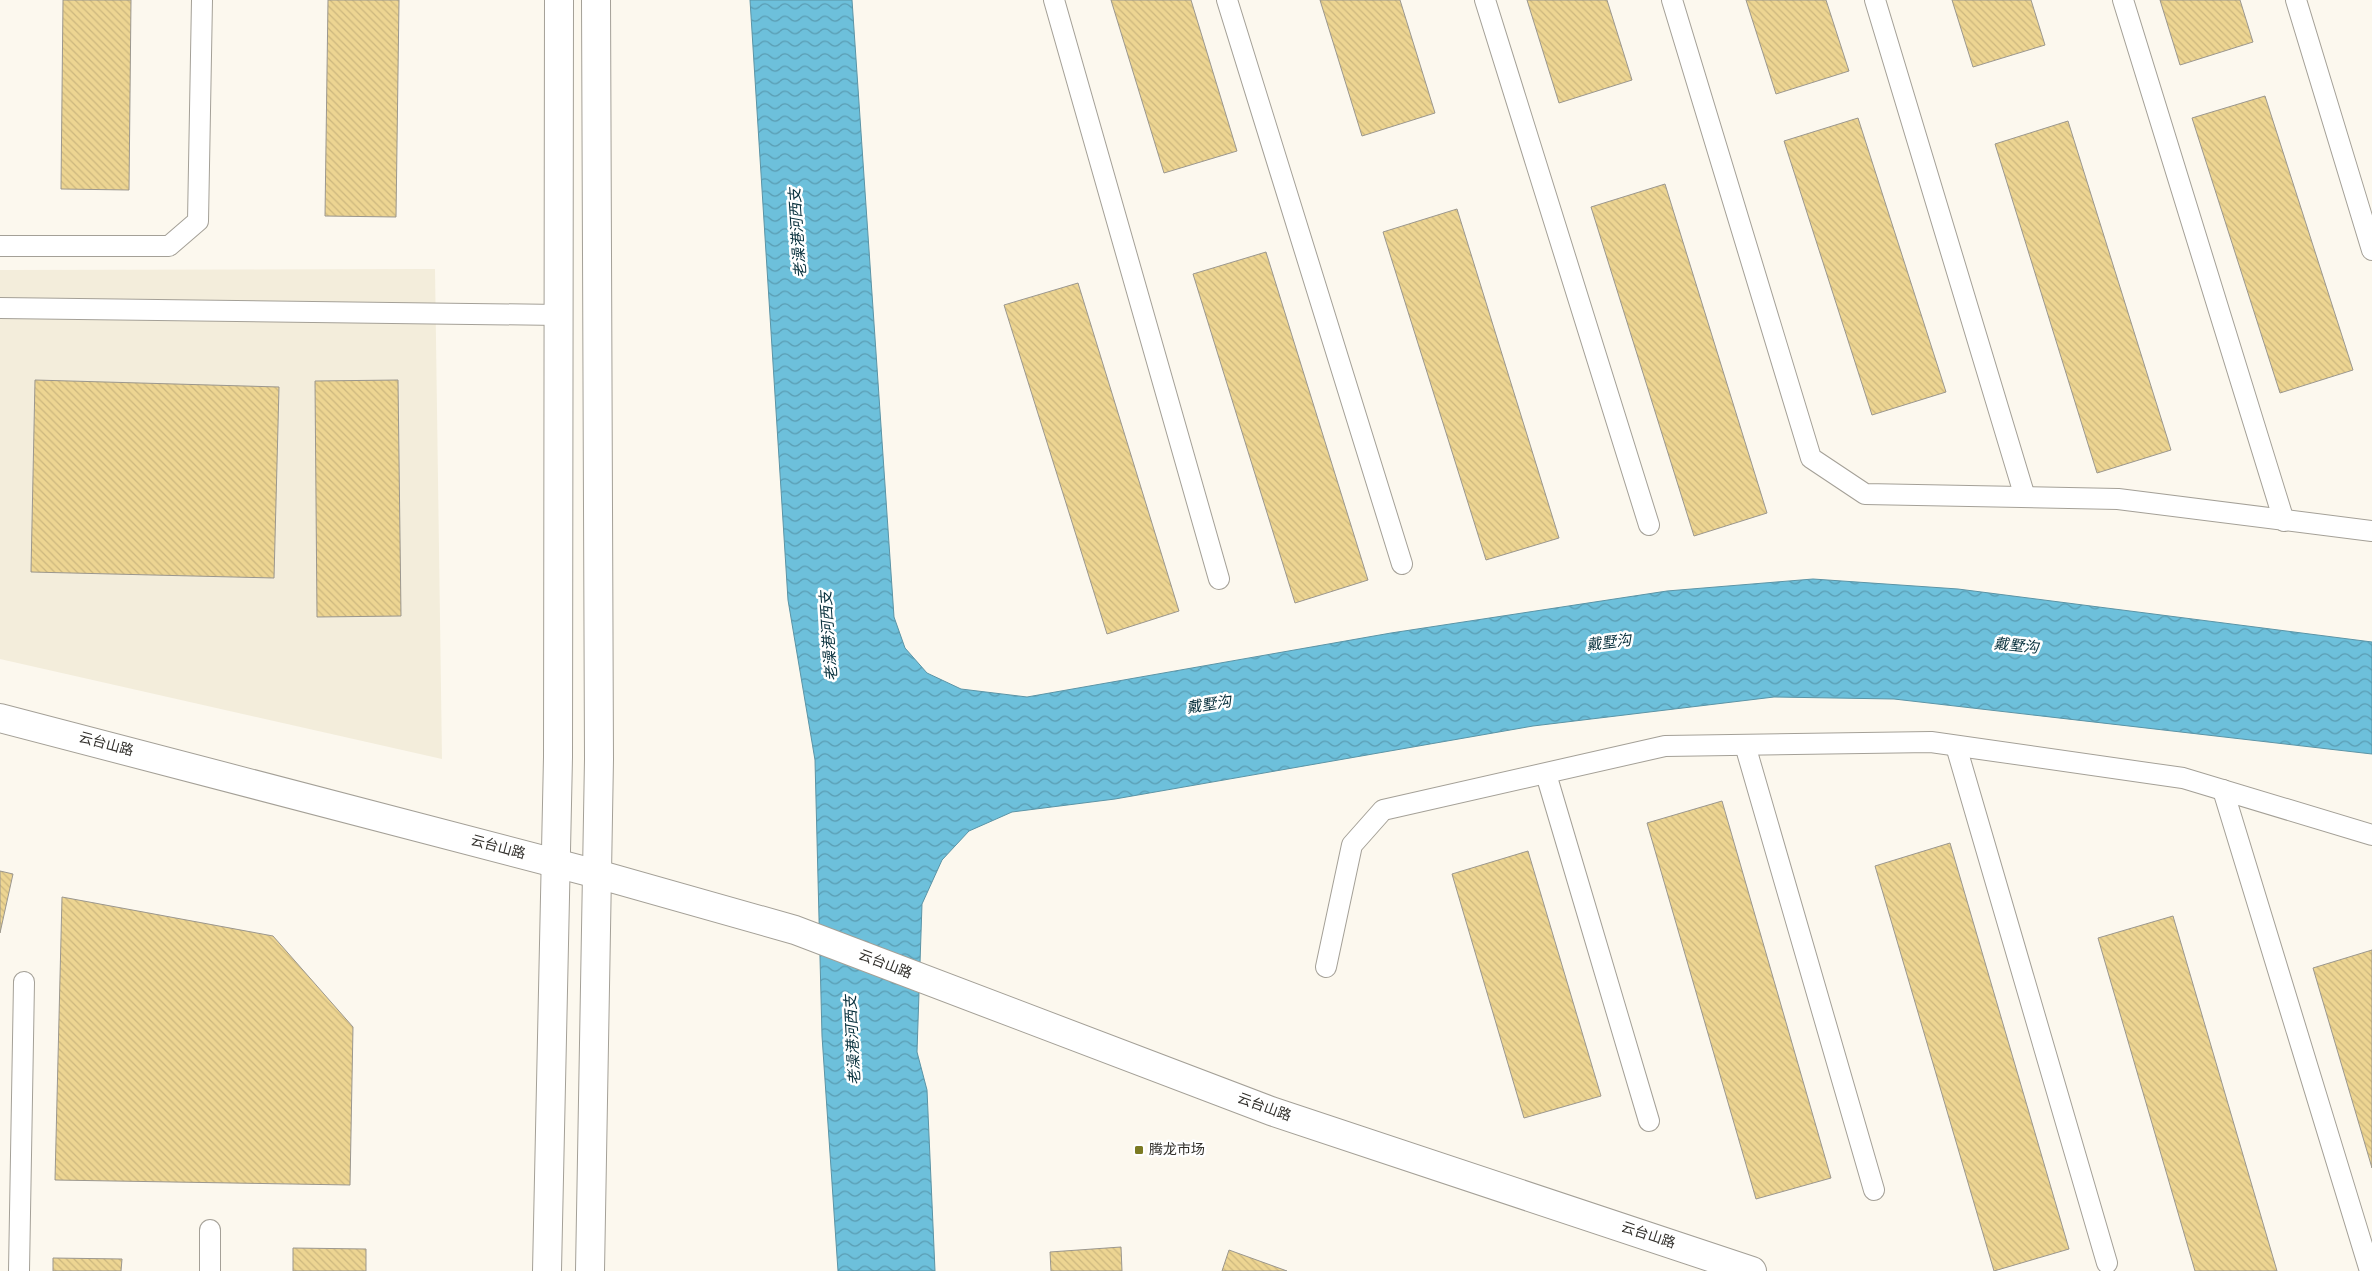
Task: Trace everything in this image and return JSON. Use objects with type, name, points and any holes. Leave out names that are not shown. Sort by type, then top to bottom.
[{"type":"street","points":[[547,1271],[558,757],[559,0]]},
{"type":"street","points":[[590,1271],[599,759],[596,0]]},
{"type":"street","name":"云台山路","points":[[0,718],[556,863],[796,930],[1271,1111],[1752,1271]]},
{"type":"lane","points":[[0,246],[168,246],[198,221],[202,0]]},
{"type":"lane","points":[[1054,0],[1219,578]]},
{"type":"lane","points":[[1227,0],[1402,564]]},
{"type":"lane","points":[[1484,0],[1649,525]]},
{"type":"lane","points":[[1672,0],[1811,458],[1865,494],[2118,499],[2372,532]]},
{"type":"lane","points":[[1876,0],[2025,497]]},
{"type":"lane","points":[[2123,0],[2284,520]]},
{"type":"lane","points":[[2296,0],[2372,250]]},
{"type":"lane","points":[[0,308],[559,315]]},
{"type":"lane","points":[[1326,967],[1352,845],[1383,810],[1665,746],[1932,742],[2183,778],[2372,835]]},
{"type":"lane","points":[[1745,745],[1874,1190]]},
{"type":"lane","points":[[1956,746],[2107,1263]]},
{"type":"lane","points":[[1546,774],[1649,1122]]},
{"type":"lane","points":[[2223,790],[2370,1271]]},
{"type":"lane","points":[[18,1271],[24,982]]},
{"type":"lane","points":[[210,1230],[210,1271]]},
{"type":"shaded area","points":[[435,269],[442,759],[0,659],[0,270]]},
{"type":"water","points":[[750,0],[852,0],[894,617],[905,648],[927,673],[961,689],[1027,697],[1391,633],[1667,591],[1813,579],[1958,589],[2372,642],[2372,754],[1894,699],[1774,697],[1533,726],[1115,799],[1012,812],[969,831],[942,860],[922,904],[917,1052],[927,1090],[935,1271],[838,1271],[822,1036],[815,760],[788,600]]},
{"type":"building","points":[[63,0],[131,0],[129,190],[61,189]]},
{"type":"building","points":[[328,0],[399,0],[396,217],[325,216]]},
{"type":"building","points":[[1111,0],[1191,0],[1237,151],[1164,173]]},
{"type":"building","points":[[1320,0],[1400,0],[1435,113],[1362,136]]},
{"type":"building","points":[[1527,0],[1607,0],[1632,80],[1559,103]]},
{"type":"building","points":[[1746,0],[1826,0],[1849,71],[1776,94]]},
{"type":"building","points":[[1952,0],[2031,0],[2045,45],[1973,67]]},
{"type":"building","points":[[2160,0],[2240,0],[2253,42],[2180,65]]},
{"type":"building","points":[[2265,96],[2353,370],[2280,393],[2192,118]]},
{"type":"building","points":[[1858,118],[1946,392],[1872,415],[1784,141]]},
{"type":"building","points":[[2068,121],[2171,450],[2097,473],[1995,144]]},
{"type":"building","points":[[1665,184],[1767,513],[1694,536],[1591,207]]},
{"type":"building","points":[[1457,209],[1559,538],[1486,560],[1383,232]]},
{"type":"building","points":[[1266,252],[1368,580],[1295,603],[1193,274]]},
{"type":"building","points":[[1078,283],[1179,611],[1107,634],[1004,305]]},
{"type":"building","points":[[35,380],[279,387],[274,578],[31,572]]},
{"type":"building","points":[[398,380],[401,616],[317,617],[315,381]]},
{"type":"building","points":[[1722,801],[1831,1178],[1756,1199],[1647,823]]},
{"type":"building","points":[[1950,843],[2069,1249],[1994,1271],[1875,866]]},
{"type":"building","points":[[1528,851],[1601,1096],[1524,1118],[1452,874]]},
{"type":"building","points":[[0,871],[13,874],[0,933]]},
{"type":"building","points":[[62,897],[273,936],[353,1027],[350,1185],[55,1180]]},
{"type":"building","points":[[2173,916],[2277,1271],[2195,1271],[2098,938]]},
{"type":"building","points":[[2372,950],[2372,1168],[2313,968]]},
{"type":"building","points":[[1121,1247],[1122,1271],[1051,1271],[1050,1252]]},
{"type":"building","points":[[293,1248],[366,1249],[366,1271],[293,1271]]},
{"type":"building","points":[[1229,1250],[1287,1271],[1222,1271]]},
{"type":"building","points":[[53,1258],[122,1259],[121,1271],[53,1271]]},
{"type":"place","name":"腾龙市场","points":[[1139,1150]]},
{"type":"water label","name":"老澡港河西支","points":[[799,233]]},
{"type":"water label","name":"老澡港河西支","points":[[830,636]]},
{"type":"water label","name":"戴墅沟","points":[[1609,644]]},
{"type":"water label","name":"戴墅沟","points":[[2016,647]]},
{"type":"water label","name":"戴墅沟","points":[[1209,706]]},
{"type":"water label","name":"老澡港河西支","points":[[854,1040]]}]
